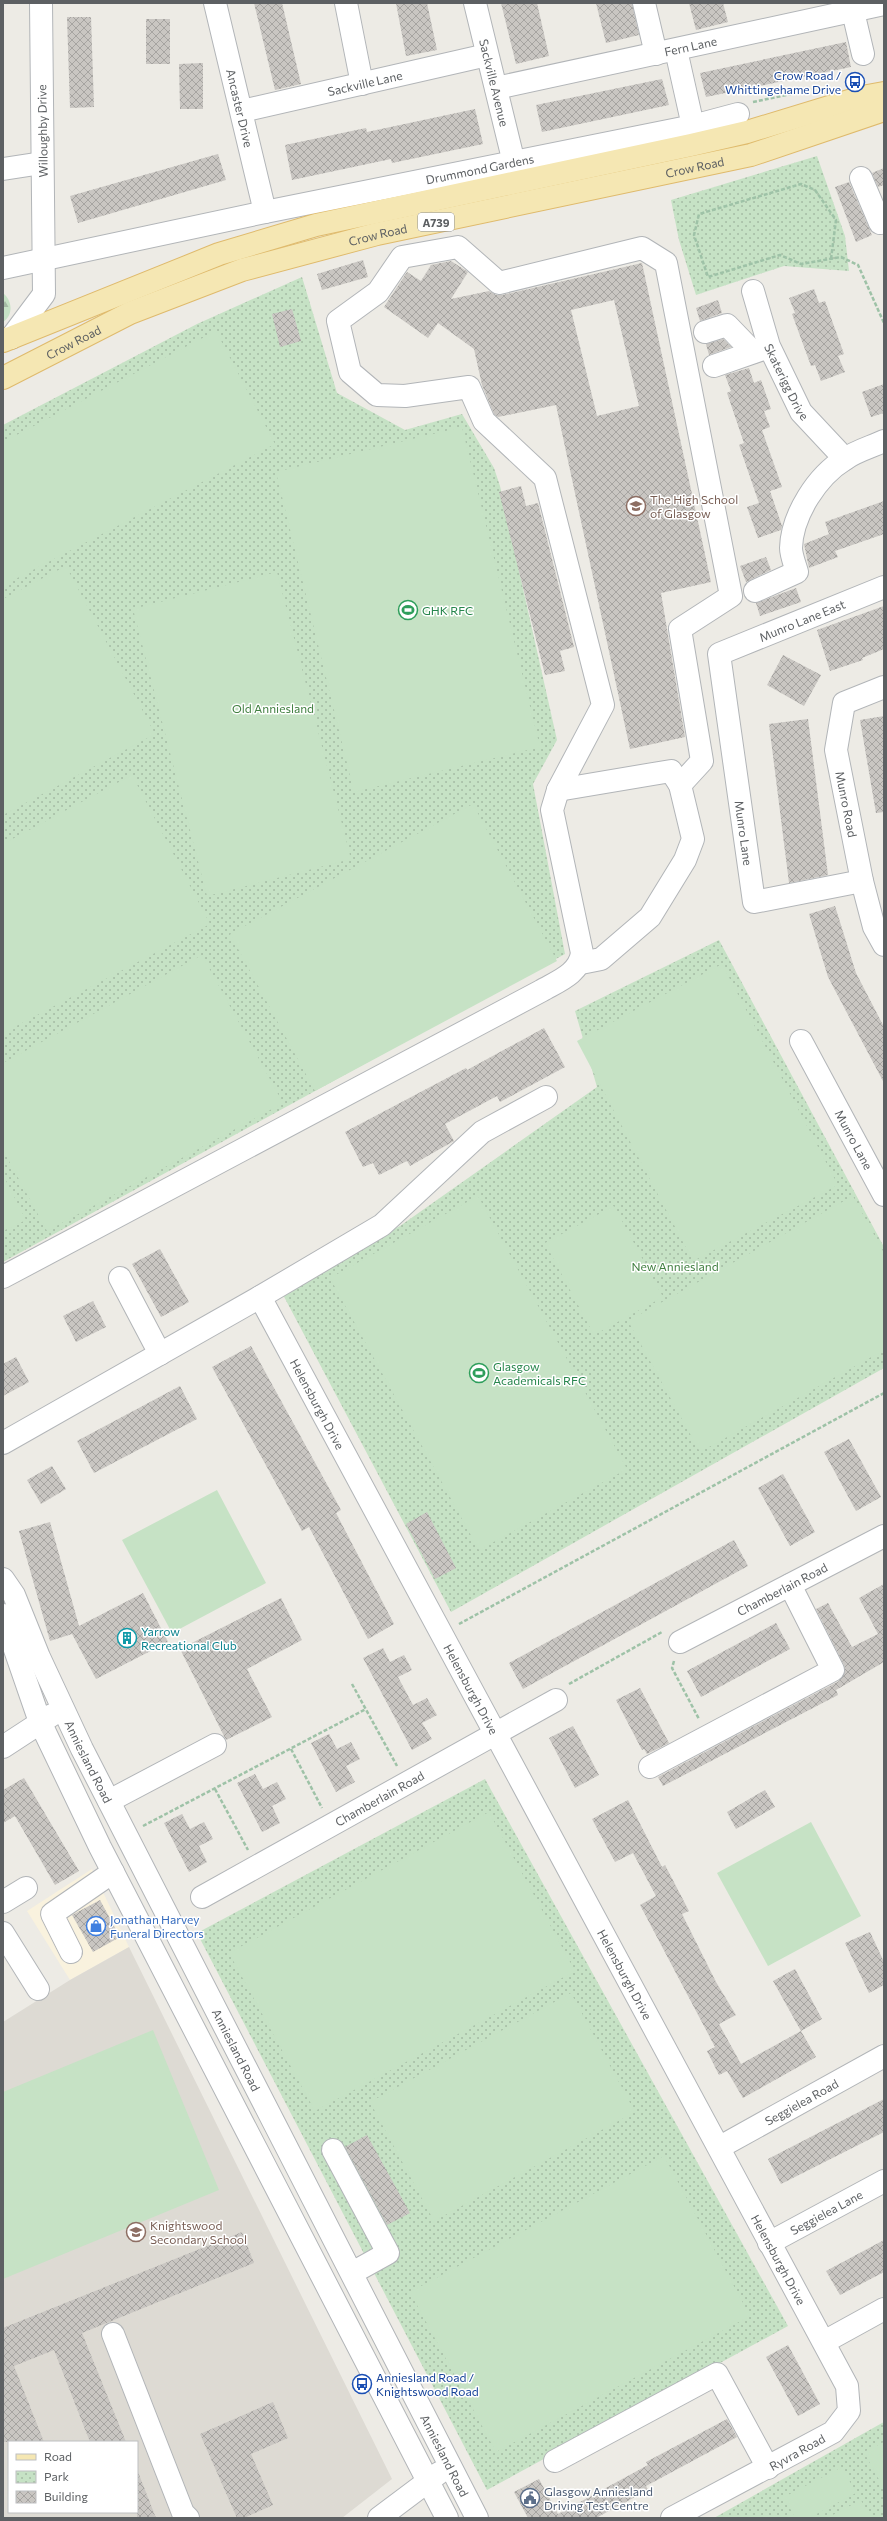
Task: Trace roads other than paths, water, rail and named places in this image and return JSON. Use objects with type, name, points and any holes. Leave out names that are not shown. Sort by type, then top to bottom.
[{"type":"main road","name":"Crow Road","points":[[7,339],[219,254],[316,225],[747,132],[862,97],[884,93]]},
{"type":"main road","name":"Crow Road","points":[[3,378],[130,313],[242,270],[377,234],[744,157],[884,110]]},
{"type":"street","name":"Willoughby Drive","points":[[41,3],[43,258]]},
{"type":"street","name":"Ancaster Drive","points":[[215,3],[266,212]]},
{"type":"street","points":[[346,3],[362,84]]},
{"type":"street","name":"Sackville Avenue","points":[[475,3],[514,163]]},
{"type":"street","points":[[644,3],[666,52],[693,126]]},
{"type":"street","name":"Fern Lane","points":[[496,88],[666,52],[852,8],[884,4]]},
{"type":"street","points":[[852,8],[863,54]]},
{"type":"street","name":"Sackville Lane","points":[[242,111],[487,55]]},
{"type":"street","name":"Drummond Gardens","points":[[266,212],[693,126],[738,114]]},
{"type":"street","points":[[3,169],[42,163]]},
{"type":"street","points":[[861,178],[880,223],[884,222]]},
{"type":"street","points":[[3,268],[43,258],[266,212]]},
{"type":"street","points":[[581,963],[582,953],[552,810],[558,790],[603,705],[546,478],[484,421],[469,387],[405,396],[377,395],[350,372],[338,321],[378,292],[402,257],[458,247],[499,283],[642,248],[666,262],[731,596],[680,629],[702,761],[680,785]]},
{"type":"street","name":"Crow Road","points":[[7,339],[44,294],[43,258]]},
{"type":"street","name":"Skaterigg Drive","points":[[753,291],[761,349],[801,412],[845,459]]},
{"type":"street","points":[[705,332],[727,325],[761,349]]},
{"type":"street","points":[[714,366],[761,349]]},
{"type":"street","points":[[755,591],[797,572],[791,549],[802,507],[826,474],[845,459],[884,441]]},
{"type":"street","name":"Munro Lane East","points":[[719,654],[884,587]]},
{"type":"street","name":"Munro Lane","points":[[719,654],[754,902],[862,881]]},
{"type":"street","name":"Munro Road","points":[[881,932],[862,881],[836,750],[844,703],[884,687]]},
{"type":"street","points":[[3,1277],[570,975],[581,963],[601,959],[650,916],[684,860],[693,839],[680,785],[671,771],[558,790]]},
{"type":"street","name":"Munro Lane","points":[[801,1041],[884,1195]]},
{"type":"street","points":[[3,1443],[260,1297],[382,1225],[482,1132],[546,1097]]},
{"type":"street","points":[[120,1278],[160,1354]]},
{"type":"street","name":"Helensburgh Drive","points":[[260,1297],[441,1635],[720,2148],[769,2243],[824,2342]]},
{"type":"street","name":"Chamberlain Road","points":[[680,1642],[884,1536]]},
{"type":"street","name":"Anniesland Road","points":[[3,1579],[14,1595],[39,1657],[109,1801],[477,2518]]},
{"type":"street","points":[[650,1767],[833,1670],[790,1585]]},
{"type":"street","points":[[3,1615],[40,1722],[113,1872],[447,2518]]},
{"type":"street","name":"Chamberlain Road","points":[[202,1897],[494,1733],[556,1700]]},
{"type":"street","points":[[3,1747],[64,1708]]},
{"type":"street","points":[[109,1801],[215,1745]]},
{"type":"street","points":[[71,1952],[52,1914],[113,1872]]},
{"type":"street","points":[[3,1902],[26,1888]]},
{"type":"street","points":[[3,1933],[38,1989]]},
{"type":"street","name":"Seggielea Road","points":[[720,2148],[884,2056]]},
{"type":"street","points":[[333,2150],[388,2253],[352,2273]]},
{"type":"street","name":"Seggielea Lane","points":[[769,2243],[884,2181]]},
{"type":"street","points":[[824,2342],[884,2309]]},
{"type":"street","points":[[113,2334],[183,2513],[188,2518]]},
{"type":"street","name":"Ryvra Road","points":[[686,2515],[833,2432],[849,2411],[847,2386],[824,2342]]},
{"type":"street","points":[[555,2461],[717,2374],[768,2468]]},
{"type":"street","points":[[379,2518],[428,2480],[450,2466]]},
{"type":"place","name":"Crow Road / Whittingehame Drive","points":[[855,82]]},
{"type":"place","name":"The High School of Glasgow","points":[[636,506]]},
{"type":"place","name":"GHK RFC","points":[[408,610]]},
{"type":"place","name":"Glasgow Academicals RFC","points":[[479,1373]]},
{"type":"place","name":"Yarrow Recreational Club","points":[[127,1638]]},
{"type":"place","name":"Jonathan Harvey Funeral Directors","points":[[96,1926]]},
{"type":"place","name":"Knightswood Secondary School","points":[[136,2232]]},
{"type":"place","name":"Anniesland Road / Knightswood Road","points":[[362,2384]]},
{"type":"place","name":"Glasgow Anniesland Driving Test Centre","points":[[530,2498]]},
{"type":"park label","name":"Old Anniesland","points":[[273,708]]},
{"type":"park label","name":"New Anniesland","points":[[675,1266]]}]
